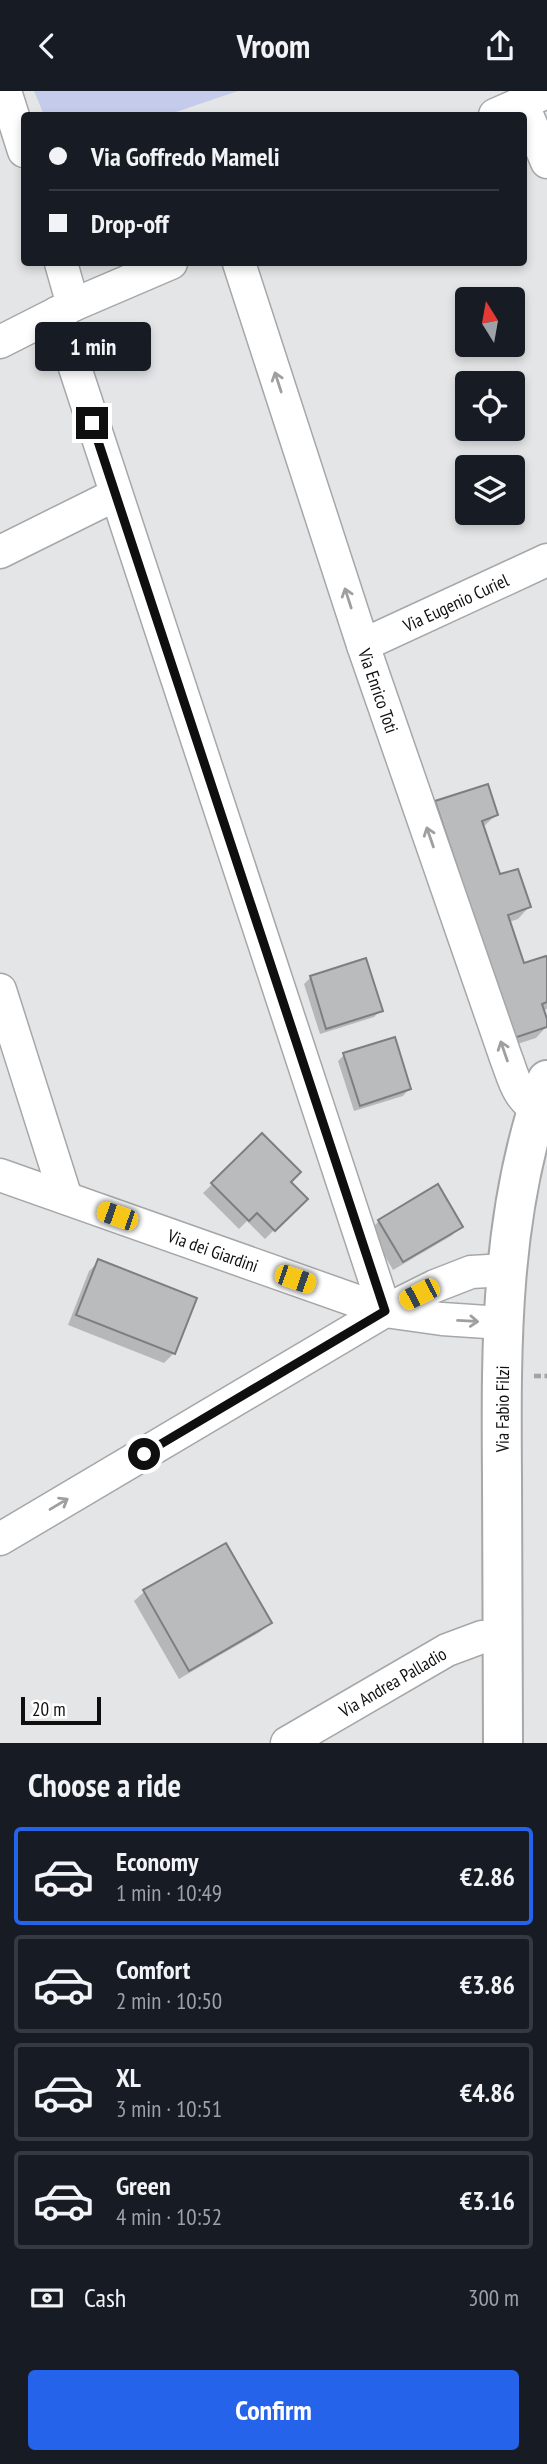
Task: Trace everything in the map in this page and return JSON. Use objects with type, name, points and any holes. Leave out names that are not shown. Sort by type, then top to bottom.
[{"type":"street","points":[[5,91],[21,142]]},
{"type":"street","points":[[528,100],[547,162]]},
{"type":"street","points":[[61,266],[65,309],[115,495],[385,1311]]},
{"type":"street","points":[[0,342],[153,266]]},
{"type":"street","name":"Via Enrico Toti","points":[[240,266],[363,645],[519,1092],[525,1101],[542,1094]]},
{"type":"street","points":[[0,552],[115,495]]},
{"type":"street","name":"Via Eugenio Curiel","points":[[363,645],[547,560]]},
{"type":"street","points":[[0,990],[66,1198]]},
{"type":"street","name":"Via Fabio Filzi","points":[[503,1743],[502,1323],[506,1270],[521,1163],[542,1094]]},
{"type":"street","name":"Via dei Giardini","points":[[0,1175],[385,1311],[442,1319],[502,1323]]},
{"type":"street","points":[[0,1539],[385,1311],[435,1286],[471,1272],[506,1270]]},
{"type":"street","name":"Via Andrea Palladio","points":[[287,1743],[447,1650],[482,1637],[503,1639]]},
{"type":"shaded area","points":[[34,91],[238,91],[176,112],[43,112]]},
{"type":"building","points":[[488,784],[498,815],[482,821],[500,874],[518,869],[531,907],[508,915],[524,963],[546,956],[547,958],[547,1002],[542,1004],[547,1027],[514,1038],[435,801]]},
{"type":"building","points":[[366,958],[383,1011],[326,1029],[310,976]]},
{"type":"building","points":[[395,1037],[411,1089],[360,1106],[343,1053]]},
{"type":"building","points":[[262,1133],[301,1172],[291,1182],[308,1199],[275,1231],[257,1213],[249,1221],[211,1183]]},
{"type":"building","points":[[438,1184],[463,1227],[403,1262],[378,1220]]},
{"type":"building","points":[[98,1259],[197,1298],[175,1354],[76,1315]]},
{"type":"building","points":[[226,1543],[272,1623],[189,1671],[143,1590]]},
{"type":"route","points":[[92,423],[385,1311],[144,1454]]}]
